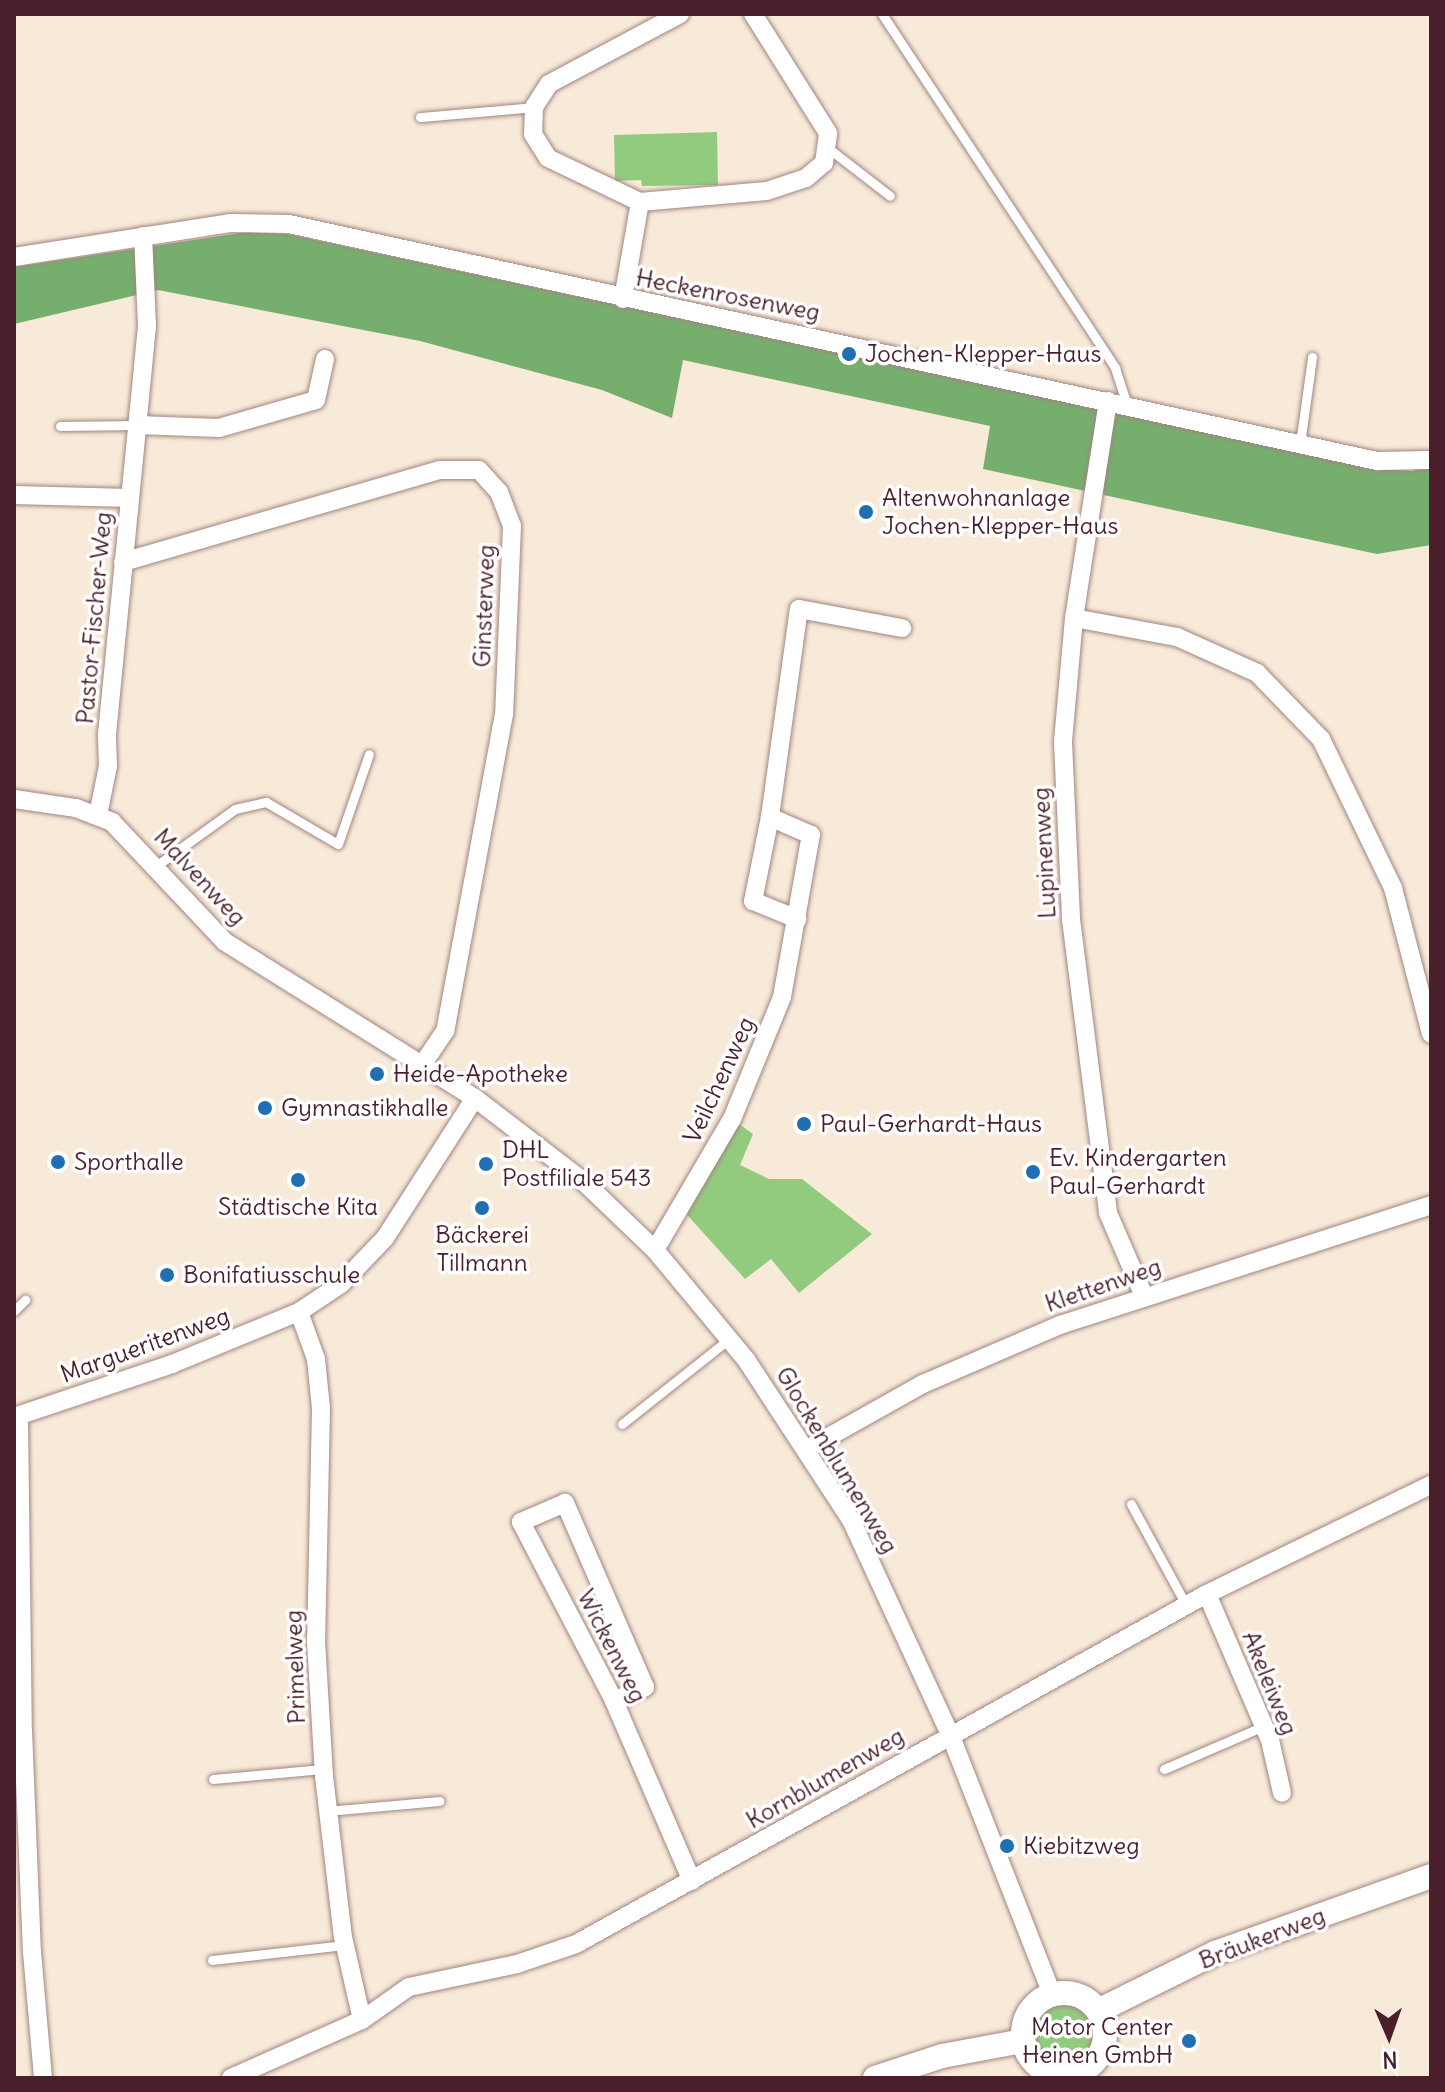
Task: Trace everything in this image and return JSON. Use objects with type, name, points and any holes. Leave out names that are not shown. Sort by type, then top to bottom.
[{"type":"main road","name":"Bräukerweg","points":[[1098,2011],[1215,1953],[1431,1876]]},
{"type":"main road","points":[[1052,1994],[1078,1995],[1098,2011],[1103,2046],[1080,2075],[1043,2070],[1023,2041],[1026,2018],[1052,1994]]},
{"type":"main road","points":[[875,2078],[942,2056],[1023,2041]]},
{"type":"street","points":[[680,14],[549,84],[534,107],[533,134],[548,158],[640,202],[767,191],[806,178],[824,163],[828,133],[753,14]]},
{"type":"street","points":[[623,299],[640,202]]},
{"type":"street","name":"Heckenrosenweg","points":[[14,257],[231,223],[289,224],[1377,461],[1431,460]]},
{"type":"street","name":"Pastor-Fischer-Weg","points":[[98,815],[108,766],[107,734],[147,326],[143,236]]},
{"type":"street","points":[[137,425],[219,428],[316,400],[325,359]]},
{"type":"street","name":"Lupinenweg","points":[[1108,401],[1074,618],[1063,742],[1071,919],[1108,1213],[1144,1296]]},
{"type":"street","name":"Ginsterweg","points":[[123,562],[440,470],[479,470],[499,492],[512,526],[504,714],[445,1031],[423,1064]]},
{"type":"street","points":[[14,495],[130,498]]},
{"type":"street","points":[[797,919],[753,901],[770,817],[799,609],[902,628]]},
{"type":"street","points":[[1074,618],[1177,637],[1257,673],[1321,739],[1393,888],[1431,1034]]},
{"type":"street","name":"Malvenweg","points":[[14,799],[98,815],[126,833],[225,942],[423,1064]]},
{"type":"street","name":"Veilchenweg","points":[[655,1250],[732,1119],[782,997],[811,835],[770,817]]},
{"type":"street","name":"Glockenblumenweg","points":[[423,1064],[475,1098],[584,1182],[655,1250],[729,1339],[807,1449],[888,1591],[950,1734],[1052,1994]]},
{"type":"street","name":"Margueritenweg","points":[[17,1417],[299,1312],[341,1284],[385,1238],[475,1098]]},
{"type":"street","name":"Klettenweg","points":[[807,1449],[935,1378],[1144,1296],[1431,1205]]},
{"type":"street","name":"Primelweg","points":[[299,1312],[316,1359],[321,1408],[316,1641],[323,1769],[344,1945],[362,2020]]},
{"type":"street","points":[[17,1417],[23,1730],[32,1952],[43,2078]]},
{"type":"street","name":"Kornblumenweg","points":[[231,2078],[362,2020],[409,1987],[517,1964],[576,1944],[1186,1605],[1431,1485]]},
{"type":"street","name":"Wickenweg","points":[[614,1701],[645,1687],[565,1503],[521,1522],[614,1701],[692,1881]]},
{"type":"street","name":"Akeleiweg","points":[[1207,1594],[1264,1726],[1282,1793]]},
{"type":"lane","points":[[882,14],[1115,368],[1127,405]]},
{"type":"lane","points":[[420,117],[534,107]]},
{"type":"lane","points":[[828,148],[890,196]]},
{"type":"lane","points":[[1300,444],[1312,357]]},
{"type":"lane","points":[[60,426],[137,425]]},
{"type":"lane","points":[[156,866],[235,809],[266,802],[338,844],[369,754]]},
{"type":"lane","points":[[14,1311],[25,1300]]},
{"type":"lane","points":[[622,1424],[729,1339]]},
{"type":"lane","points":[[1131,1504],[1186,1605]]},
{"type":"lane","points":[[1164,1769],[1264,1726]]},
{"type":"lane","points":[[213,1779],[323,1769]]},
{"type":"lane","points":[[327,1811],[440,1801]]},
{"type":"lane","points":[[212,1960],[344,1945]]},
{"type":"green space","points":[[717,132],[718,185],[642,186],[641,180],[615,181],[614,135]]},
{"type":"green space","points":[[247,232],[288,234],[1376,469],[1413,471],[1431,463],[1431,545],[1377,554],[983,469],[990,426],[683,360],[672,418],[602,390],[420,341],[158,290],[14,324],[14,267]]},
{"type":"green space","points":[[732,1119],[753,1134],[740,1165],[769,1179],[802,1179],[872,1234],[799,1293],[771,1259],[745,1279],[680,1207]]},
{"type":"green space","points":[[1064,2005],[1075,2007],[1084,2014],[1091,2023],[1091,2045],[1084,2054],[1075,2061],[1064,2063],[1053,2061],[1044,2054],[1037,2045],[1035,2034],[1037,2023],[1044,2014],[1053,2007]]},
{"type":"place","name":"Jochen-Klepper-Haus","points":[[849,354]]},
{"type":"place","name":"Altenwohnanlage Jochen-Klepper-Haus","points":[[866,512]]},
{"type":"place","name":"Heide-Apotheke","points":[[377,1074]]},
{"type":"place","name":"Gymnastikhalle","points":[[265,1108]]},
{"type":"place","name":"Paul-Gerhardt-Haus","points":[[804,1124]]},
{"type":"place","name":"Sporthalle","points":[[58,1162]]},
{"type":"place","name":"DHL Postfiliale 543","points":[[486,1164]]},
{"type":"place","name":"Ev. Kindergarten Paul-Gerhardt","points":[[1033,1172]]},
{"type":"place","name":"Städtische Kita","points":[[298,1180]]},
{"type":"place","name":"Bäckerei Tillmann","points":[[482,1208]]},
{"type":"place","name":"Bonifatiusschule","points":[[167,1275]]},
{"type":"place","name":"Kiebitzweg","points":[[1007,1846]]},
{"type":"place","name":"Motor Center Heinen GmbH","points":[[1189,2041]]}]
